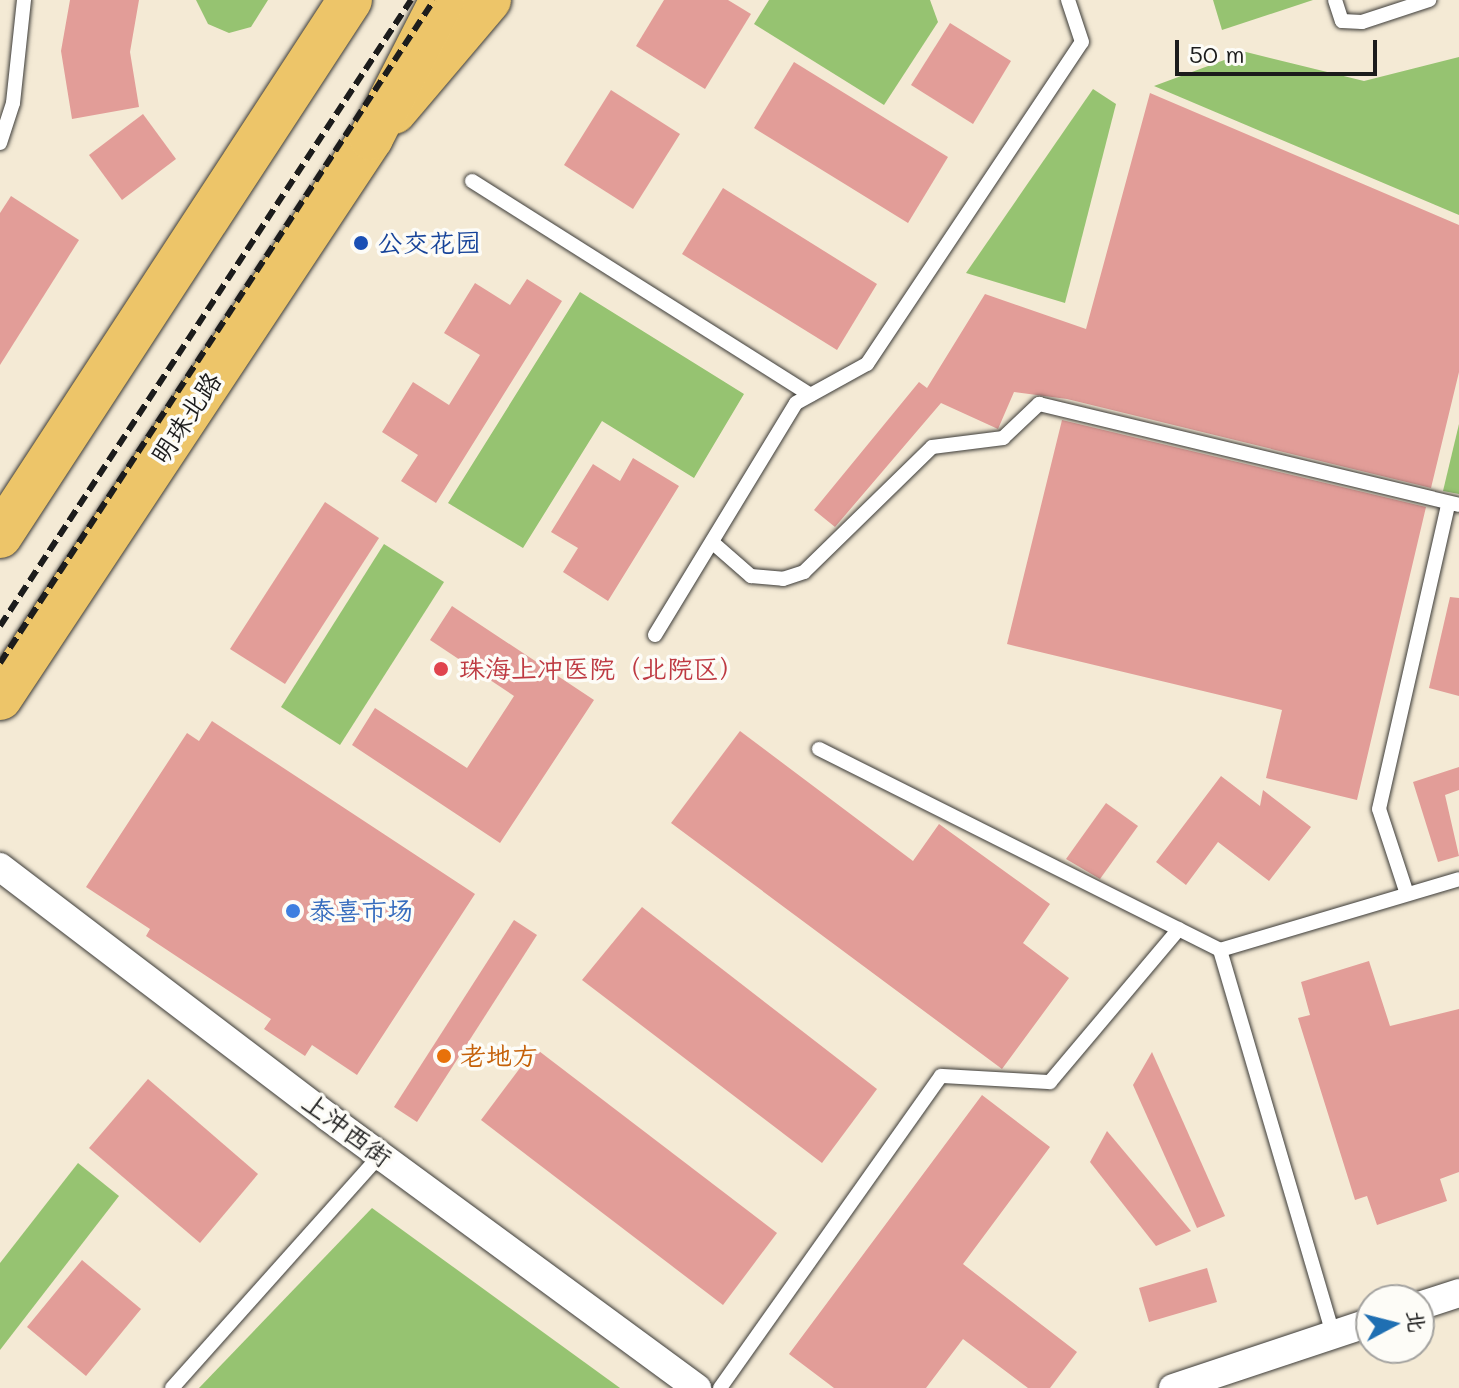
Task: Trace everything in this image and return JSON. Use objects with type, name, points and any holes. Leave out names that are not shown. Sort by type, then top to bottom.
[{"type":"main road","points":[[0,536],[350,0]]},
{"type":"main road","name":"明珠北路","points":[[0,698],[371,138],[442,0]]},
{"type":"main road","name":"明珠北路","points":[[371,138],[489,0]]},
{"type":"street","name":"上沖西街","points":[[0,867],[380,1155],[697,1388]]},
{"type":"street","points":[[1435,1301],[1459,1293]]},
{"type":"street","points":[[1173,1388],[1355,1327]]},
{"type":"lane","points":[[1,134],[13,103],[24,0]]},
{"type":"lane","points":[[655,635],[796,403],[867,364],[1082,42],[1068,0]]},
{"type":"lane","points":[[1335,0],[1342,21],[1362,22],[1429,0]]},
{"type":"lane","points":[[472,181],[810,395]]},
{"type":"lane","points":[[712,542],[751,576],[768,580],[804,572],[932,447],[1003,438],[1039,404],[1454,505],[1379,809],[1407,894]]},
{"type":"lane","points":[[819,749],[1220,950],[1459,879]]},
{"type":"lane","points":[[720,1388],[941,1076],[1050,1082],[1179,929]]},
{"type":"lane","points":[[1220,950],[1333,1334]]},
{"type":"lane","points":[[172,1388],[380,1155]]},
{"type":"green space","points":[[196,0],[268,0],[251,27],[229,33],[208,24]]},
{"type":"green space","points":[[769,0],[930,0],[938,22],[884,105],[754,24]]},
{"type":"green space","points":[[1213,0],[1313,0],[1222,30]]},
{"type":"green space","points":[[1246,52],[1364,81],[1459,57],[1459,215],[1154,86]]},
{"type":"green space","points":[[1093,89],[1116,104],[1065,303],[966,273]]},
{"type":"green space","points":[[580,292],[744,394],[694,478],[602,421],[523,548],[448,503]]},
{"type":"green space","points":[[1459,424],[1459,494],[1443,491]]},
{"type":"green space","points":[[384,544],[444,582],[340,745],[281,707]]},
{"type":"green space","points":[[78,1163],[119,1196],[0,1350],[0,1263]]},
{"type":"green space","points":[[372,1208],[620,1388],[199,1388]]},
{"type":"building","points":[[70,0],[139,0],[130,52],[139,107],[72,119],[61,51]]},
{"type":"building","points":[[664,0],[728,0],[751,14],[705,89],[636,46]]},
{"type":"building","points":[[950,23],[1011,61],[973,124],[911,85]]},
{"type":"building","points":[[794,62],[948,157],[908,223],[754,128]]},
{"type":"building","points":[[611,90],[680,134],[633,209],[564,165]]},
{"type":"building","points":[[1150,93],[1459,225],[1459,372],[1431,488],[1067,399],[1014,392],[998,429],[941,403],[835,527],[814,510],[919,382],[927,388],[985,294],[1086,329]]},
{"type":"building","points":[[143,114],[176,159],[122,200],[89,155]]},
{"type":"building","points":[[723,188],[877,284],[837,350],[682,254]]},
{"type":"building","points":[[11,196],[79,240],[0,365],[0,213]]},
{"type":"building","points":[[527,279],[562,301],[436,503],[401,481],[418,455],[382,432],[413,382],[449,405],[480,355],[444,333],[475,283],[510,305]]},
{"type":"building","points":[[1062,420],[1426,507],[1357,800],[1266,778],[1282,710],[1007,644]]},
{"type":"building","points":[[633,458],[679,486],[608,601],[563,572],[578,548],[551,532],[593,464],[620,481]]},
{"type":"building","points":[[325,502],[379,538],[285,684],[230,649]]},
{"type":"building","points":[[1450,597],[1459,598],[1459,696],[1429,688]]},
{"type":"building","points":[[452,606],[594,700],[500,843],[352,745],[375,708],[467,768],[514,696],[430,640]]},
{"type":"building","name":"泰喜市场","points":[[212,721],[475,894],[357,1075],[312,1045],[305,1056],[264,1029],[271,1019],[146,936],[150,929],[86,887],[187,733],[199,741]]},
{"type":"building","points":[[740,731],[913,861],[939,824],[1050,904],[1023,943],[1069,978],[1002,1069],[671,823]]},
{"type":"building","points":[[1459,767],[1459,790],[1445,795],[1459,856],[1438,862],[1413,782]]},
{"type":"building","points":[[1221,776],[1260,806],[1263,790],[1311,827],[1269,881],[1218,842],[1186,885],[1156,862]]},
{"type":"building","points":[[1106,803],[1138,826],[1100,879],[1066,859]]},
{"type":"building","points":[[642,907],[877,1089],[822,1163],[582,980]]},
{"type":"building","points":[[514,920],[537,935],[417,1122],[394,1107]]},
{"type":"building","points":[[1369,961],[1390,1026],[1459,1009],[1459,1172],[1440,1179],[1447,1201],[1377,1225],[1367,1196],[1355,1200],[1298,1018],[1310,1015],[1301,982]]},
{"type":"building","points":[[535,1048],[777,1233],[723,1305],[481,1120]]},
{"type":"building","points":[[1152,1052],[1225,1216],[1197,1228],[1133,1085]]},
{"type":"building","points":[[148,1079],[258,1174],[200,1243],[89,1148]]},
{"type":"building","points":[[982,1095],[1050,1147],[963,1264],[1077,1352],[1050,1388],[1028,1388],[963,1339],[926,1388],[834,1388],[789,1354]]},
{"type":"building","points":[[1107,1131],[1191,1231],[1156,1246],[1090,1162]]},
{"type":"building","points":[[82,1260],[141,1309],[86,1376],[27,1327]]},
{"type":"building","points":[[1207,1268],[1217,1302],[1149,1322],[1139,1288]]},
{"type":"railway","points":[[0,626],[411,0]]},
{"type":"railway","points":[[0,663],[434,0]]},
{"type":"place","name":"公交花园","points":[[361,243]]},
{"type":"place","name":"珠海上冲医院（北院区）","points":[[441,669]]},
{"type":"place","name":"泰喜市场","points":[[293,911]]},
{"type":"place","name":"老地方","points":[[444,1056]]}]
